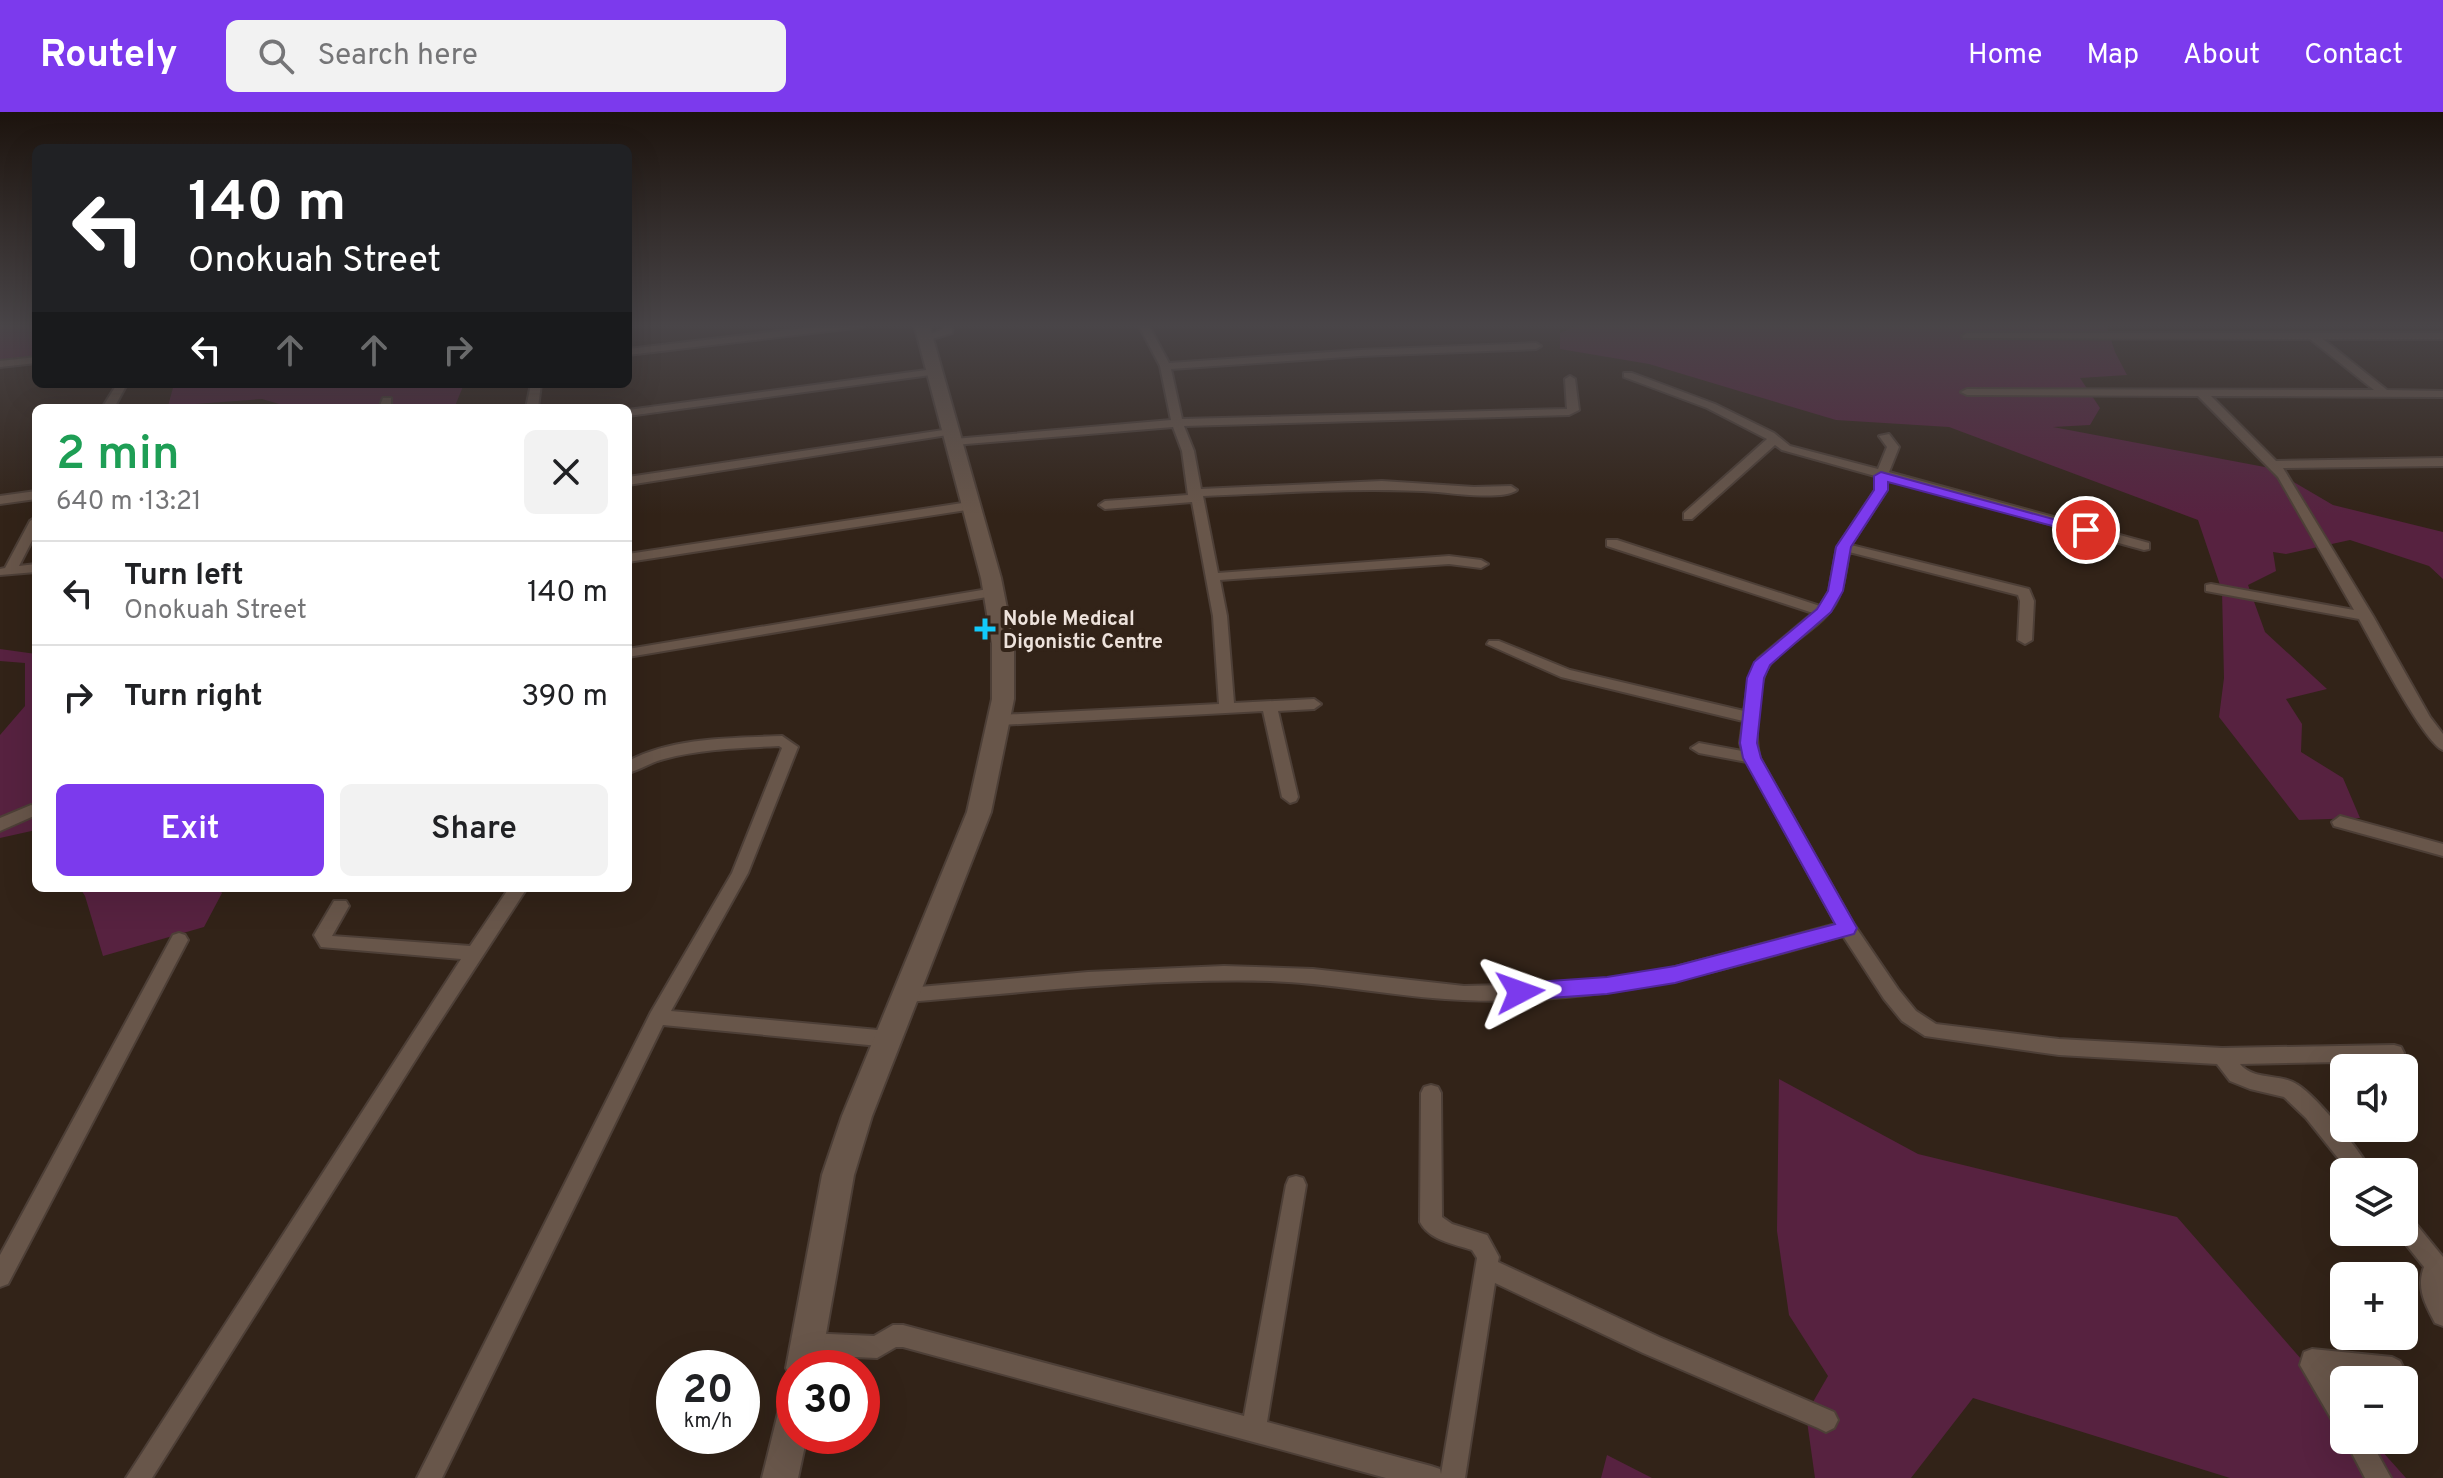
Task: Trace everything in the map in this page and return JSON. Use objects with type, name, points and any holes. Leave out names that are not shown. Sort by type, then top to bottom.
[{"type":"street","points":[[632,412],[816,388]]},
{"type":"street","points":[[806,1350],[838,1175],[857,1116],[979,812],[1000,720],[1005,670],[994,592],[938,388]]},
{"type":"street","points":[[1170,388],[1177,423],[1188,451],[1220,616],[1227,710]]},
{"type":"street","points":[[632,480],[952,437],[1177,423],[1569,412],[1573,410],[1571,388]]},
{"type":"street","points":[[1662,388],[1711,406],[1786,448],[2144,546]]},
{"type":"street","points":[[2377,388],[2385,394]]},
{"type":"street","points":[[1967,392],[2443,394]]},
{"type":"street","points":[[2200,392],[2283,475],[2424,719],[2443,745]]},
{"type":"street","points":[[1885,436],[1893,447],[1881,476],[1881,490],[1843,547],[1836,591],[1823,612],[1763,662],[1756,678],[1748,743],[1752,758],[1847,928],[1909,1016],[1932,1031],[2059,1047],[2222,1056],[2394,1053]]},
{"type":"street","points":[[1688,516],[1774,439]]},
{"type":"street","points":[[2273,465],[2443,462]]},
{"type":"street","points":[[1195,493],[1382,485],[1474,491],[1511,490]]},
{"type":"street","points":[[1105,505],[1193,498],[1195,493]]},
{"type":"street","points":[[0,500],[32,496]]},
{"type":"street","points":[[632,557],[969,506]]},
{"type":"street","points":[[5,571],[32,527]]},
{"type":"street","points":[[1612,543],[1823,612]]},
{"type":"street","points":[[1843,547],[2024,592],[2027,601],[2025,640]]},
{"type":"street","points":[[1213,577],[1449,560],[1481,564]]},
{"type":"street","points":[[5,571],[32,568]]},
{"type":"street","points":[[2211,588],[2366,616]]},
{"type":"street","points":[[632,652],[994,592]]},
{"type":"street","points":[[1494,644],[1566,674],[1752,718]]},
{"type":"street","points":[[1000,720],[1314,704]]},
{"type":"street","points":[[1270,707],[1290,797]]},
{"type":"street","points":[[429,1478],[658,1017],[740,873],[790,746],[777,741],[671,752],[646,757],[632,766]]},
{"type":"street","points":[[1699,748],[1752,758]]},
{"type":"street","points":[[0,825],[31,811]]},
{"type":"street","points":[[2340,822],[2443,850]]},
{"type":"street","points":[[138,1478],[241,1323],[473,953],[515,892]]},
{"type":"street","points":[[340,906],[323,935],[327,942],[473,953]]},
{"type":"street","points":[[908,995],[1107,979],[1220,974],[1335,978],[1405,988],[1491,994],[1607,986],[1675,974],[1847,928]]},
{"type":"street","points":[[0,1277],[179,940]]},
{"type":"street","points":[[658,1017],[889,1039]]},
{"type":"street","points":[[2222,1056],[2237,1075],[2290,1090],[2313,1112],[2350,1158]]},
{"type":"street","points":[[1431,1093],[1431,1222],[1446,1232],[1479,1242],[1488,1257],[1453,1478]]},
{"type":"street","points":[[1254,1429],[1296,1185]]},
{"type":"street","points":[[2418,1242],[2440,1267],[2429,1280],[2429,1290],[2443,1315]]},
{"type":"street","points":[[1487,1268],[1651,1345],[1826,1420]]},
{"type":"street","points":[[853,1350],[877,1347],[893,1336],[903,1336],[1431,1478]]},
{"type":"street","points":[[2330,1395],[2312,1360],[2365,1366]]},
{"type":"street","points":[[780,1478],[785,1454]]},
{"type":"street","points":[[2365,1454],[2379,1478]]},
{"type":"shaded area","points":[[173,388],[462,388],[456,404],[279,404],[262,399],[169,404]]},
{"type":"shaded area","points":[[1728,388],[2086,388],[2100,408],[2090,425],[2053,427],[2270,468],[2333,505],[2443,532],[2443,579],[2429,566],[2350,540],[2286,554],[2273,552],[2276,571],[2248,585],[2265,632],[2327,689],[2286,699],[2302,724],[2301,752],[2343,778],[2360,818],[2299,820],[2219,717],[2224,678],[2222,591],[2198,520],[1949,427],[1836,420]]},
{"type":"shaded area","points":[[0,649],[32,653],[32,831],[0,838],[0,735],[25,706],[25,663],[0,661]]},
{"type":"shaded area","points":[[82,892],[222,893],[204,927],[103,956]]},
{"type":"shaded area","points":[[1779,1079],[1918,1154],[2177,1217],[2330,1392],[2330,1454],[2385,1454],[2406,1478],[2230,1478],[1973,1398],[1911,1478],[1815,1478],[1806,1414],[1828,1376],[1789,1315],[1777,1231]]},
{"type":"shaded area","points":[[1607,1455],[1652,1478],[1601,1478]]},
{"type":"place","name":"Noble Medical Digonistic Centre","points":[[985,629]]},
{"type":"route","points":[[1520,992],[1607,986],[1675,974],[1847,928],[1752,758],[1748,743],[1756,678],[1763,662],[1823,612],[1836,591],[1843,547],[1881,490],[1881,476],[2086,530]]}]
